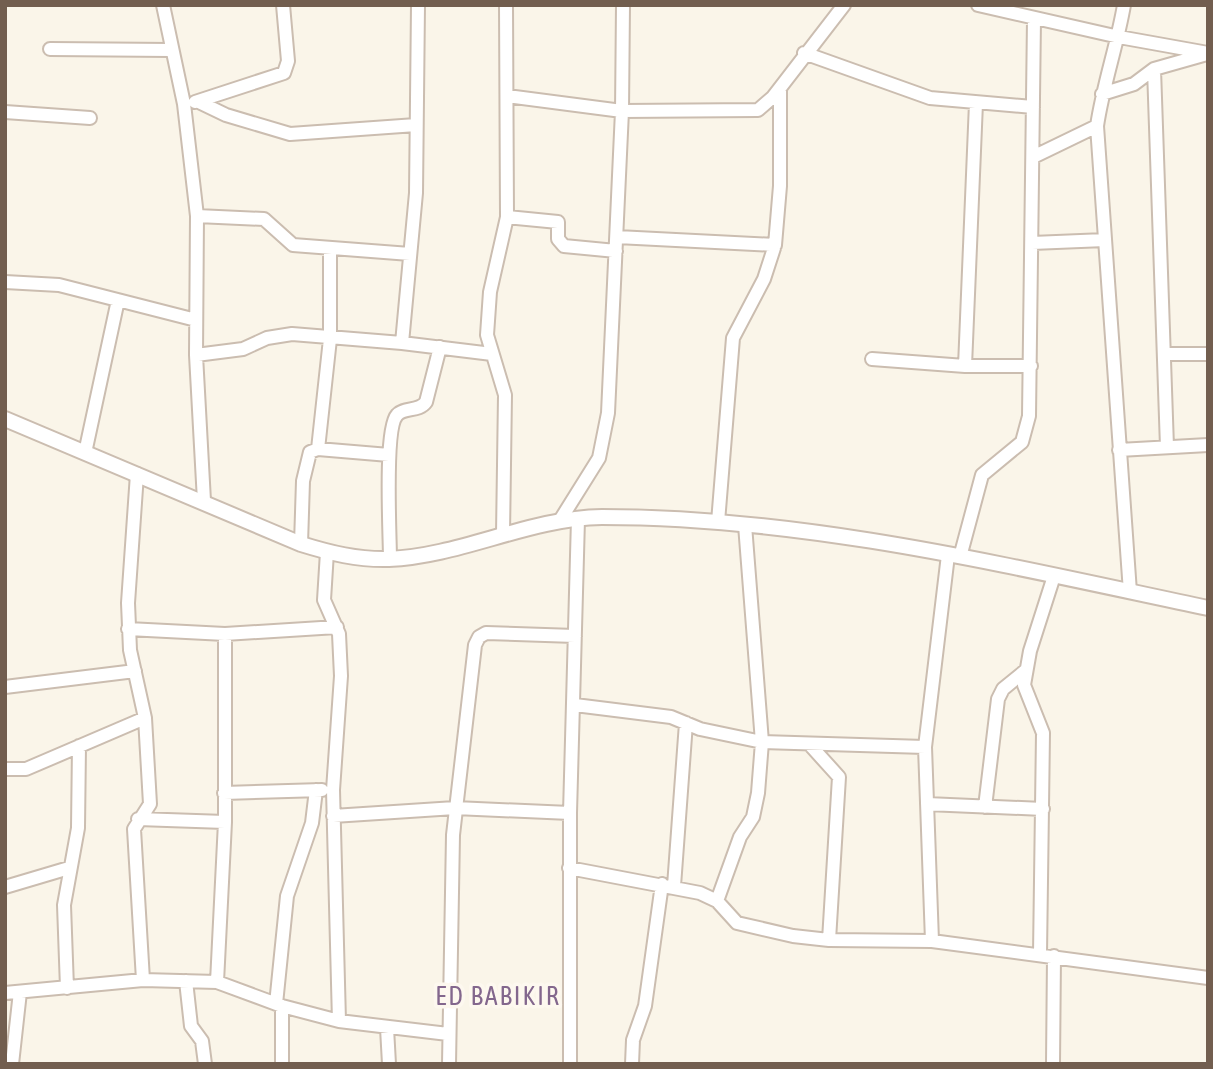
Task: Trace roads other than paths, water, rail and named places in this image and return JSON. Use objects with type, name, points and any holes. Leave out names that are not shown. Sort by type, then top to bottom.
[{"type":"street","points":[[163,5],[184,104],[197,216],[196,355],[204,501]]},
{"type":"street","points":[[184,104],[199,102],[284,73],[288,61],[283,5]]},
{"type":"street","points":[[402,342],[416,193],[418,5]]},
{"type":"street","points":[[503,534],[506,395],[487,335],[490,292],[506,217],[506,5]]},
{"type":"street","points":[[559,522],[599,458],[604,441],[617,237],[622,111],[622,5]]},
{"type":"street","points":[[507,96],[622,111],[748,113],[767,103],[804,52],[844,5]]},
{"type":"street","points":[[978,5],[1119,37],[1208,53]]},
{"type":"street","points":[[1124,5],[1097,126],[1130,592]]},
{"type":"street","points":[[932,941],[925,747],[954,556],[982,475],[1022,442],[1027,428],[1031,366],[1034,19]]},
{"type":"street","points":[[50,50],[171,50]]},
{"type":"street","points":[[804,52],[930,97],[1033,107]]},
{"type":"street","points":[[1102,94],[1134,84],[1154,69],[1208,53]]},
{"type":"street","points":[[1154,69],[1166,354],[1167,447]]},
{"type":"street","points":[[719,522],[724,421],[733,338],[764,279],[775,246],[780,186],[780,88]]},
{"type":"street","points":[[199,102],[226,115],[290,134],[416,125]]},
{"type":"street","points":[[965,366],[976,103]]},
{"type":"street","points":[[5,112],[90,118]]},
{"type":"street","points":[[1033,157],[1097,126]]},
{"type":"street","points":[[197,216],[264,219],[291,245],[410,254]]},
{"type":"street","points":[[506,217],[558,222],[559,243],[564,247],[616,251]]},
{"type":"street","points":[[617,237],[775,246]]},
{"type":"street","points":[[1032,243],[1105,240]]},
{"type":"street","points":[[318,449],[330,338],[330,249]]},
{"type":"street","points":[[5,282],[59,285],[196,320]]},
{"type":"street","points":[[85,453],[118,300]]},
{"type":"street","points":[[196,355],[243,349],[267,338],[292,334],[402,342],[492,354]]},
{"type":"street","points":[[390,559],[389,455],[397,415],[423,406],[426,402],[440,347]]},
{"type":"street","points":[[1166,354],[1208,354]]},
{"type":"street","points":[[872,359],[965,366],[1031,366]]},
{"type":"street","points":[[5,419],[301,544],[361,559],[422,555],[503,534],[578,519],[719,522],[836,533],[1208,608]]},
{"type":"street","points":[[1119,450],[1208,445]]},
{"type":"street","points":[[301,544],[306,461],[310,452],[318,449],[389,455]]},
{"type":"street","points":[[137,474],[128,629],[145,718],[150,804],[134,829],[143,980]]},
{"type":"street","points":[[570,1064],[569,868],[578,519]]},
{"type":"street","points":[[717,901],[740,837],[757,807],[762,742],[745,525]]},
{"type":"street","points":[[327,552],[324,600],[326,611],[337,627],[341,676],[333,790],[339,1021]]},
{"type":"street","points":[[1040,954],[1043,733],[1024,689],[1025,671],[1054,576]]},
{"type":"street","points":[[128,629],[225,634],[337,627]]},
{"type":"street","points":[[217,982],[225,822],[225,634]]},
{"type":"street","points":[[449,1064],[447,1034],[455,808],[475,645],[479,637],[486,634],[575,636]]},
{"type":"street","points":[[5,687],[135,671]]},
{"type":"street","points":[[985,807],[998,699],[1003,690],[1025,671]]},
{"type":"street","points":[[575,705],[671,717],[700,730],[762,742],[811,746],[925,747]]},
{"type":"street","points":[[5,768],[26,769],[145,718]]},
{"type":"street","points":[[632,1064],[633,1040],[645,1006],[668,885],[686,723]]},
{"type":"street","points":[[67,988],[64,905],[78,828],[79,746]]},
{"type":"street","points":[[811,746],[839,777],[829,940]]},
{"type":"street","points":[[282,1064],[279,1005],[287,896],[312,823],[316,790]]},
{"type":"street","points":[[225,793],[333,790]]},
{"type":"street","points":[[927,804],[1043,809]]},
{"type":"street","points":[[333,816],[455,808],[570,813]]},
{"type":"street","points":[[138,819],[225,822]]},
{"type":"street","points":[[569,868],[668,885],[709,896],[737,923],[793,936],[829,940],[932,941],[1208,978]]},
{"type":"street","points":[[5,887],[69,869]]},
{"type":"street","points":[[1053,1064],[1054,956]]},
{"type":"street","points":[[5,993],[143,980],[217,982],[279,1005],[339,1021],[447,1034]]},
{"type":"street","points":[[186,981],[191,1026],[202,1041],[205,1064]]},
{"type":"street","points":[[12,1064],[20,992]]},
{"type":"street","points":[[387,1028],[389,1064]]},
{"type":"district","name":"ED BABIKIR","points":[[498,996]]}]
